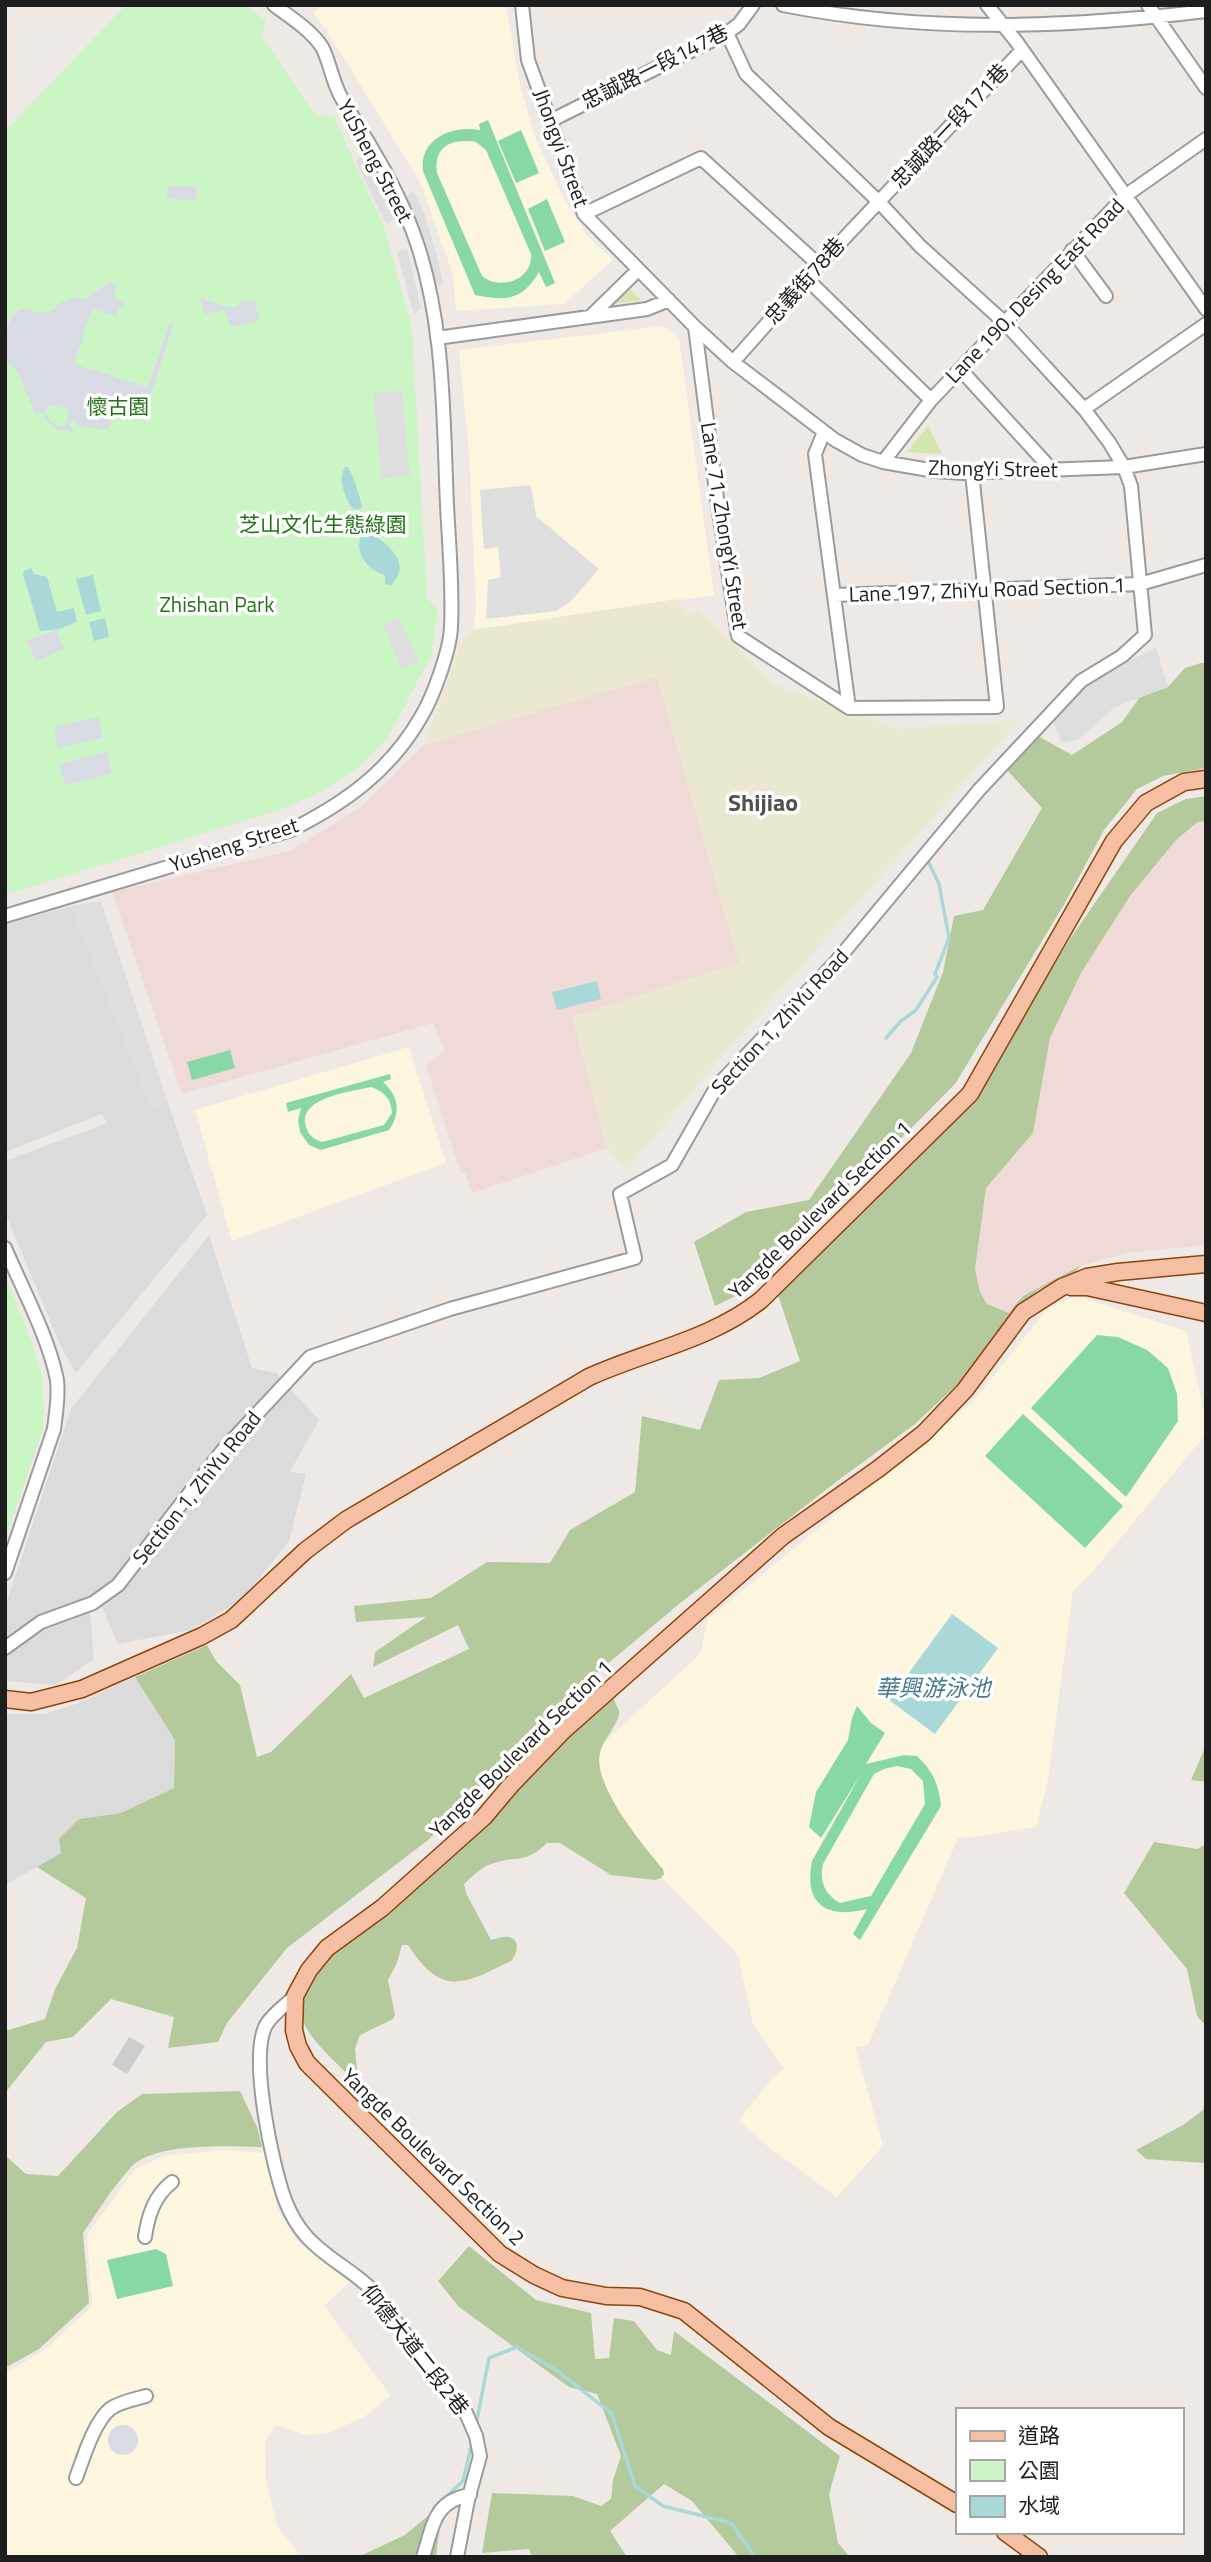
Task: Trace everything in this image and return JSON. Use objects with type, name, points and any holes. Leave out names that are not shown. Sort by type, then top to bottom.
[{"type":"main road","name":"Yangde Boulevard Section 1","points":[[5,1699],[32,1702],[73,1692],[208,1633],[232,1620],[305,1551],[356,1514],[589,1377],[626,1360],[708,1333],[740,1317],[761,1300],[970,1094],[1114,841],[1146,803],[1184,782],[1206,779]]},
{"type":"main road","name":"Yangde Boulevard Section 1","points":[[295,1996],[309,1970],[327,1948],[382,1908],[484,1817],[563,1731],[783,1536],[878,1469],[923,1433],[965,1390],[1023,1312],[1062,1287],[1087,1278],[1118,1272],[1206,1264]]},
{"type":"main road","points":[[1062,1287],[1087,1287],[1206,1313]]},
{"type":"main road","name":"Yangde Boulevard Section 2","points":[[295,1996],[294,2030],[298,2046],[307,2063],[500,2254],[562,2288],[606,2296],[640,2297],[684,2311],[828,2427],[956,2503]]},
{"type":"main road","points":[[1007,2534],[1039,2557]]},
{"type":"street","name":"YuSheng Street","points":[[274,5],[306,30],[322,48],[336,87],[373,147],[395,191],[413,233],[426,274],[437,338]]},
{"type":"street","name":"Jhongyi Street","points":[[522,5],[528,60],[584,214],[669,300]]},
{"type":"street","name":"忠誠路一段147巷","points":[[550,121],[727,33],[739,24],[753,5]]},
{"type":"street","points":[[783,5],[880,21],[1002,26],[1156,17],[1206,11]]},
{"type":"street","points":[[987,5],[1016,41],[1206,309]]},
{"type":"street","points":[[1148,5],[1206,88]]},
{"type":"street","points":[[727,33],[746,74],[879,202],[920,246],[1005,323],[1084,409],[1109,442],[1124,467],[1131,486],[1140,584],[1206,565]]},
{"type":"street","name":"忠誠路一段171巷","points":[[879,202],[1021,51]]},
{"type":"street","name":"Lane 190, Desing East Road","points":[[883,462],[960,369],[1125,196],[1206,139]]},
{"type":"street","points":[[584,214],[697,159],[705,160],[818,265]]},
{"type":"street","name":"忠義街78巷","points":[[733,362],[818,265],[879,202]]},
{"type":"street","points":[[1072,250],[1106,296]]},
{"type":"street","points":[[592,316],[638,270]]},
{"type":"street","points":[[807,279],[932,400]]},
{"type":"street","points":[[437,338],[647,309],[669,300]]},
{"type":"street","name":"ZhongYi Street","points":[[669,300],[733,362],[824,432],[862,455],[883,462],[935,471],[972,473],[1053,471],[1124,467],[1206,454]]},
{"type":"street","points":[[1084,409],[1206,324]]},
{"type":"street","name":"Lane 71, ZhongYi Street","points":[[695,327],[738,636],[849,708]]},
{"type":"street","name":"Yusheng Street","points":[[5,916],[291,830],[329,811],[362,788],[399,748],[421,717],[438,679],[451,630],[445,444],[437,338]]},
{"type":"street","points":[[960,369],[1053,471]]},
{"type":"street","points":[[824,432],[815,454],[849,708],[997,707],[972,473]]},
{"type":"street","name":"Lane 197, ZhiYu Road Section 1","points":[[834,596],[1140,584]]},
{"type":"street","name":"Section 1, ZhiYu Road","points":[[5,1648],[41,1622],[93,1603],[118,1585],[223,1450],[310,1357],[450,1309],[635,1258],[620,1194],[672,1165],[717,1086],[834,964],[979,790],[1081,681],[1122,656],[1145,635],[1140,584]]},
{"type":"street","points":[[5,1248],[51,1355],[57,1382],[58,1405],[54,1429],[5,1573]]},
{"type":"street","name":"仰德大道二段2巷","points":[[295,1996],[266,2025],[260,2053],[261,2095],[284,2198],[306,2236],[322,2252],[354,2273],[369,2287],[466,2413],[481,2456],[470,2496]]},
{"type":"street","points":[[145,2237],[149,2214],[163,2189],[172,2182]]},
{"type":"street","points":[[76,2478],[105,2415],[111,2408],[146,2396]]},
{"type":"street","points":[[423,2557],[433,2523],[442,2506],[456,2497],[470,2496],[457,2557]]},
{"type":"shaded area","points":[[322,5],[506,5],[519,81],[535,137],[562,195],[587,235],[613,260],[564,304],[456,311],[453,274],[420,182],[326,29],[313,13]]},
{"type":"shaded area","points":[[363,154],[396,218],[386,224],[356,162]]},
{"type":"shaded area","points":[[168,186],[193,186],[197,190],[196,200],[167,199]]},
{"type":"shaded area","points":[[413,190],[425,215],[438,260],[443,283],[435,288],[406,197]]},
{"type":"shaded area","points":[[407,249],[421,308],[414,315],[397,252]]},
{"type":"shaded area","points":[[110,281],[117,288],[114,297],[124,303],[123,308],[119,307],[117,316],[92,309],[74,364],[148,387],[169,324],[174,322],[148,404],[118,402],[108,430],[79,426],[72,419],[70,425],[73,432],[57,429],[41,412],[35,414],[17,371],[5,359],[5,339],[9,322],[17,311],[23,309],[44,313],[76,297],[85,300]],"holes":[[[48,405],[69,409],[66,425],[57,426],[44,411]]]},
{"type":"shaded area","points":[[200,298],[227,307],[238,307],[239,301],[255,301],[259,321],[231,327],[225,310],[205,314]]},
{"type":"shaded area","points":[[664,326],[679,338],[714,595],[473,630],[476,608],[469,451],[459,350]]},
{"type":"shaded area","points":[[402,390],[410,476],[381,479],[373,393]]},
{"type":"shaded area","points":[[531,485],[536,516],[599,569],[570,602],[556,611],[486,619],[488,580],[501,577],[498,547],[484,549],[480,490]]},
{"type":"shaded area","points":[[677,599],[689,617],[698,610],[776,685],[898,729],[1000,722],[1021,718],[714,1065],[627,1170],[607,1148],[572,1017],[739,963],[657,677],[424,745],[461,643],[473,630]]},
{"type":"shaded area","points":[[399,617],[419,661],[402,669],[382,625]]},
{"type":"shaded area","points":[[55,628],[59,629],[57,633],[64,649],[36,661],[27,640],[54,631]]},
{"type":"shaded area","points":[[1156,647],[1168,687],[1115,707],[1079,739],[1062,743],[1052,720],[1085,685]]},
{"type":"shaded area","points":[[657,676],[739,963],[573,1017],[607,1148],[472,1193],[465,1173],[461,1174],[426,1065],[445,1051],[433,1023],[182,1094],[112,892],[290,851],[361,807],[424,745]]},
{"type":"shaded area","points":[[98,717],[103,738],[58,748],[54,727]]},
{"type":"shaded area","points":[[107,752],[112,774],[65,785],[60,764]]},
{"type":"shaded area","points":[[1206,821],[1206,1245],[1127,1253],[1080,1266],[1023,1296],[1009,1314],[987,1304],[980,1292],[975,1269],[986,1188],[1033,1133],[1050,1038],[1081,973],[1130,896],[1176,840],[1199,822]]},
{"type":"shaded area","points":[[101,901],[168,1103],[151,1108],[71,906]]},
{"type":"shaded area","points":[[71,906],[151,1107],[168,1103],[207,1215],[76,1373],[62,1349],[5,1213],[5,1161],[107,1123],[102,1114],[5,1152],[5,925]]},
{"type":"shaded area","points":[[409,1047],[446,1163],[232,1241],[195,1110]]},
{"type":"shaded area","points":[[209,1235],[252,1368],[276,1373],[319,1420],[290,1472],[306,1474],[289,1541],[244,1598],[191,1630],[118,1644],[101,1605],[90,1613],[94,1659],[56,1685],[5,1681],[5,1607],[71,1409]]},
{"type":"shaded area","points":[[1076,1296],[1186,1331],[1206,1420],[1206,1434],[1091,1574],[1073,1591],[1048,1779],[1036,1827],[958,1838],[868,2045],[855,2047],[883,2146],[837,2197],[771,2149],[739,2120],[769,2082],[784,2068],[753,2025],[738,1954],[625,1841],[585,1760],[700,1654],[708,1619],[973,1402],[1047,1309]]},
{"type":"shaded area","points":[[135,1677],[175,1740],[174,1788],[121,1813],[79,1819],[61,1853],[5,1885],[5,1714],[44,1714],[76,1704]]},
{"type":"shaded area","points":[[129,2037],[145,2046],[127,2074],[112,2065]]},
{"type":"shaded area","points":[[224,2150],[264,2153],[278,2210],[296,2240],[351,2281],[324,2306],[391,2396],[364,2417],[328,2433],[307,2435],[276,2425],[265,2442],[266,2480],[277,2526],[298,2553],[293,2557],[5,2557],[5,2373],[42,2352],[92,2307],[87,2235],[135,2169],[164,2156]]},
{"type":"shaded area","points":[[123,2425],[134,2429],[138,2440],[134,2451],[123,2455],[112,2451],[108,2440],[112,2429]]},
{"type":"green space","name":"Zhishan Park","points":[[126,5],[245,5],[266,21],[262,37],[316,115],[334,116],[385,230],[412,328],[427,598],[438,610],[431,656],[387,739],[357,769],[315,795],[279,810],[5,895],[5,131]]},
{"type":"green space","points":[[488,120],[555,283],[546,287],[539,272],[526,289],[512,297],[475,295],[423,171],[426,150],[432,142],[449,132],[480,130],[479,124]],"holes":[[[454,142],[476,142],[486,150],[531,254],[527,271],[506,282],[498,283],[482,276],[437,173],[438,158],[443,148]]]},
{"type":"green space","points":[[521,130],[539,173],[516,183],[498,141]]},
{"type":"green space","points":[[547,199],[565,242],[545,251],[528,209]]},
{"type":"green space","points":[[630,289],[641,300],[612,304]]},
{"type":"green space","points":[[928,425],[942,454],[907,452]]},
{"type":"green space","points":[[1206,663],[1206,768],[1163,776],[1137,789],[1104,830],[1065,903],[955,1084],[744,1292],[715,1306],[694,1242],[746,1212],[809,1200],[911,1053],[943,972],[954,916],[983,910],[1042,808],[1007,770],[1038,736],[1072,755],[1122,722],[1140,697],[1168,687],[1185,668]]},
{"type":"green space","points":[[1206,796],[1206,821],[1198,822],[1176,840],[1130,896],[1081,973],[1050,1038],[1033,1133],[986,1188],[975,1269],[980,1292],[987,1304],[1009,1313],[1023,1296],[1080,1266],[1076,1271],[1038,1290],[1016,1311],[980,1363],[915,1424],[679,1604],[562,1702],[428,1840],[287,1948],[227,2023],[218,2042],[168,2048],[174,2017],[111,1999],[73,2037],[46,2042],[5,2093],[5,2031],[45,2019],[55,1989],[77,1948],[86,1898],[37,1867],[61,1853],[59,1839],[79,1819],[121,1813],[174,1788],[175,1740],[135,1677],[207,1645],[216,1661],[240,1685],[257,1757],[271,1752],[351,1674],[364,1698],[469,1649],[458,1625],[373,1667],[375,1652],[426,1617],[356,1622],[354,1606],[431,1598],[487,1562],[550,1563],[570,1530],[635,1492],[642,1416],[700,1430],[719,1380],[759,1378],[800,1361],[775,1293],[979,1089],[1070,939],[1157,813],[1186,799]]},
{"type":"green space","points":[[230,1050],[235,1068],[192,1080],[187,1062]]},
{"type":"green space","points":[[390,1074],[391,1079],[383,1082],[395,1099],[397,1111],[389,1130],[321,1150],[309,1145],[300,1132],[298,1120],[301,1108],[288,1112],[286,1103]],"holes":[[[371,1087],[389,1100],[391,1108],[392,1113],[384,1125],[322,1142],[308,1132],[305,1117],[317,1102],[351,1091]]]},
{"type":"green space","points":[[5,1275],[32,1342],[42,1377],[44,1407],[43,1429],[5,1540]]},
{"type":"green space","points":[[1097,1335],[1118,1337],[1147,1350],[1168,1368],[1177,1394],[1178,1421],[1126,1497],[1031,1408]]},
{"type":"green space","points":[[1023,1414],[1123,1506],[1085,1548],[985,1456]]},
{"type":"green space","points":[[623,1688],[614,1699],[619,1714],[600,1753],[600,1766],[611,1797],[621,1814],[664,1874],[655,1880],[611,1875],[560,1843],[547,1843],[532,1855],[500,1861],[483,1868],[464,1884],[466,1893],[491,1940],[507,1937],[515,1941],[517,1948],[511,1961],[480,1976],[455,1982],[432,1973],[408,1945],[402,1945],[388,1980],[395,2015],[393,2019],[360,2035],[355,2049],[357,2070],[345,2072],[314,2039],[300,2010],[303,1990],[319,1960],[560,1738]]},
{"type":"green space","points":[[857,1706],[871,1723],[885,1733],[866,1764],[904,1755],[917,1756],[934,1779],[941,1806],[860,1940],[853,1934],[867,1909],[841,1912],[822,1906],[811,1889],[810,1876],[812,1861],[861,1774],[821,1838],[809,1827],[816,1792],[848,1740]],"holes":[[[897,1766],[911,1769],[923,1781],[925,1804],[871,1896],[840,1903],[830,1896],[824,1887],[823,1864],[874,1774]]]},
{"type":"green space","points":[[1206,1745],[1206,1782],[1191,1780]]},
{"type":"green space","points":[[1154,1842],[1197,1849],[1206,1844],[1206,2026],[1197,2016],[1187,1969],[1124,1893]]},
{"type":"green space","points":[[240,2091],[257,2127],[262,2147],[212,2146],[174,2149],[142,2159],[131,2167],[83,2233],[89,2303],[39,2349],[5,2368],[5,2155],[26,2174],[58,2176],[117,2112],[142,2094]]},
{"type":"green space","points":[[1206,2095],[1206,2163],[1146,2159],[1136,2150],[1183,2125],[1203,2110]]},
{"type":"green space","points":[[469,2246],[536,2300],[591,2313],[595,2359],[609,2358],[614,2318],[634,2321],[657,2350],[671,2355],[674,2331],[840,2456],[829,2494],[838,2543],[850,2557],[739,2557],[692,2501],[664,2484],[610,2531],[627,2557],[532,2557],[529,2549],[482,2553],[492,2493],[573,2496],[601,2506],[611,2499],[613,2480],[621,2456],[597,2394],[569,2387],[459,2307],[438,2281]]},
{"type":"green space","points":[[156,2249],[166,2254],[173,2286],[117,2299],[107,2260]]},
{"type":"green space","points":[[448,2499],[440,2524],[436,2557],[358,2557],[405,2535]]},
{"type":"water","points":[[345,467],[348,467],[355,482],[362,507],[360,509],[353,509],[345,494],[342,477]]},
{"type":"water","points":[[367,531],[389,547],[399,561],[400,569],[391,585],[385,584],[385,575],[367,565],[363,559],[360,540],[362,533]]},
{"type":"water","points":[[31,568],[34,574],[47,577],[57,612],[74,608],[77,622],[59,629],[40,631],[23,574]]},
{"type":"water","points":[[93,575],[101,611],[86,615],[76,579]]},
{"type":"water","points":[[105,618],[109,637],[94,641],[89,622]]},
{"type":"water","points":[[597,981],[601,999],[557,1010],[552,992]]},
{"type":"water","name":"華興游泳池","points":[[952,1614],[998,1648],[935,1734],[889,1700]]},
{"type":"waterway","points":[[886,1038],[901,1021],[916,1010],[937,977],[935,974],[949,938],[939,884],[928,861]]},
{"type":"waterway","points":[[476,2425],[489,2358],[517,2347],[559,2372],[612,2414],[635,2486],[663,2506],[731,2523],[755,2557]]},
{"type":"waterway","points":[[431,2515],[434,2508],[463,2481],[472,2443]]},
{"type":"district","name":"Shijiao","points":[[763,803]]},
{"type":"park label","name":"懷古園","points":[[118,407]]},
{"type":"park label","name":"芝山文化生態綠園","points":[[323,525]]}]
